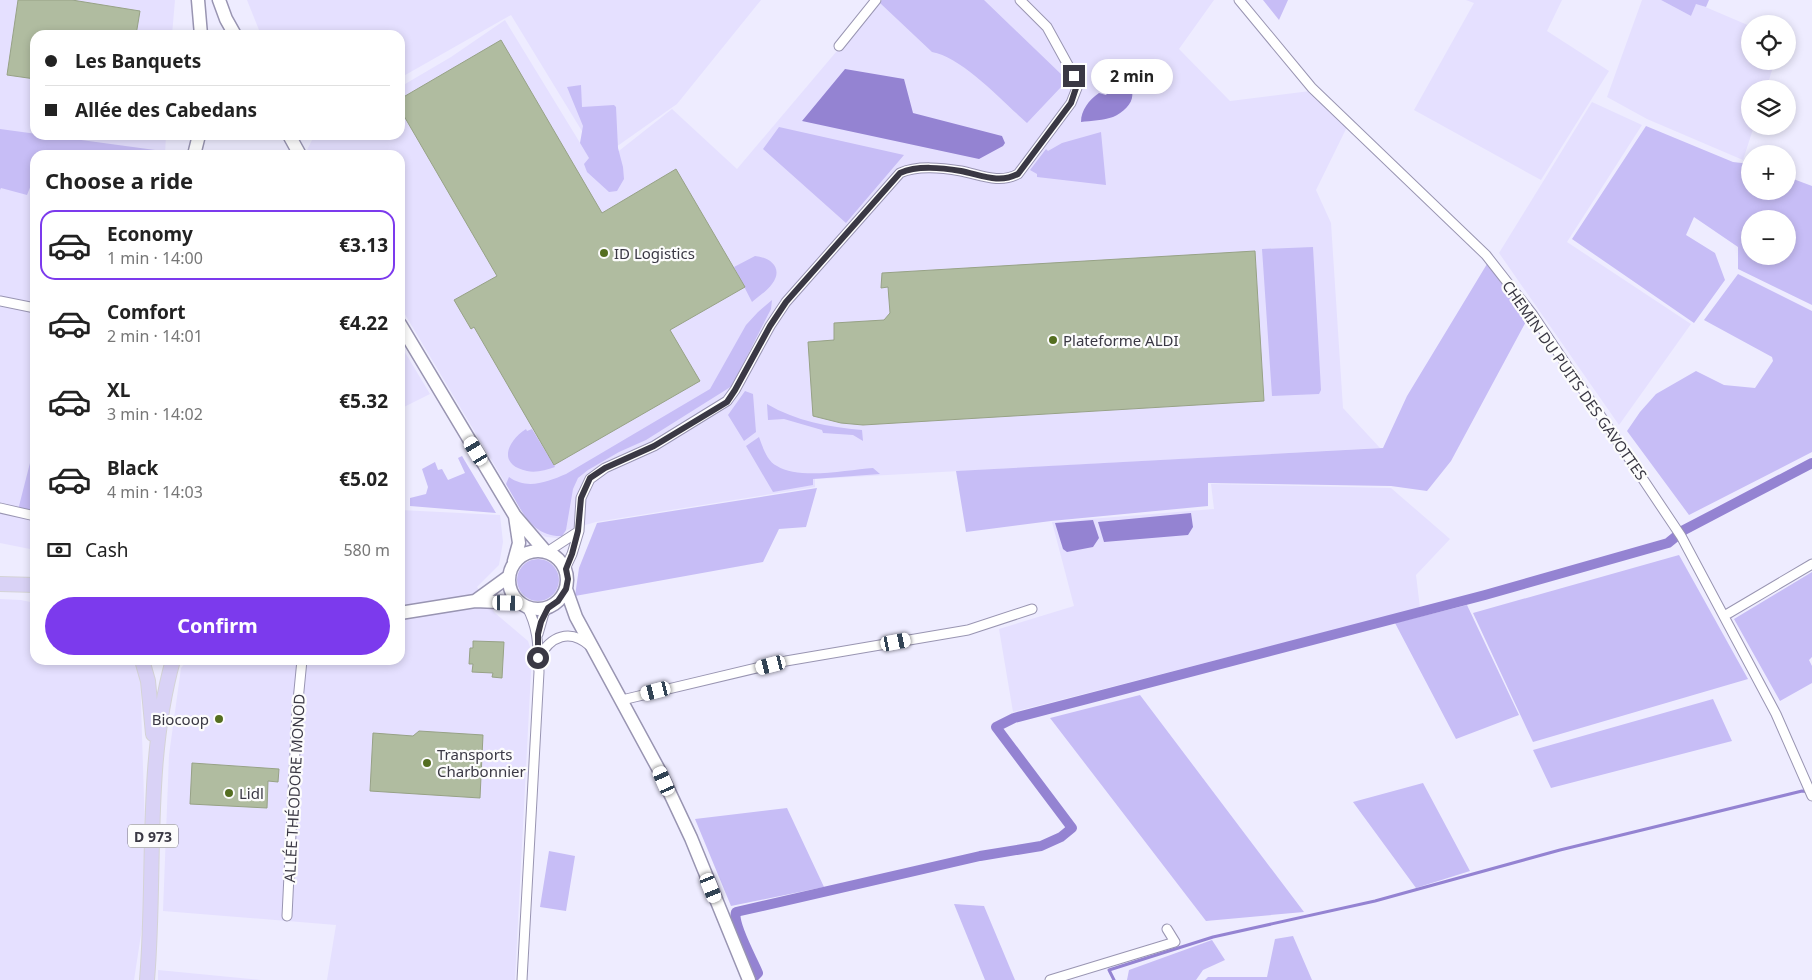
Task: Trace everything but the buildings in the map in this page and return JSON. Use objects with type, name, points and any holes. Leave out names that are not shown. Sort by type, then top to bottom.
[{"type":"main road","points":[[0,584],[30,585]]},
{"type":"main road","points":[[15,585],[30,589]]},
{"type":"main road","name":"D 973","points":[[143,665],[148,681],[155,760]]},
{"type":"main road","name":"D 973","points":[[147,980],[155,760],[162,704],[172,665]]},
{"type":"street","points":[[198,0],[201,30]]},
{"type":"street","points":[[219,0],[232,30]]},
{"type":"street","points":[[838,46],[876,0]]},
{"type":"street","points":[[566,569],[578,531],[581,498],[590,478],[605,468],[654,446],[727,402],[770,326],[786,302],[900,173],[913,168],[962,171],[988,178],[1011,178],[1018,174],[1071,103],[1076,88],[1074,76],[1047,27],[1020,0]]},
{"type":"street","name":"CHEMIN DU PUITS DES GAVOTTES","points":[[1239,0],[1312,88],[1492,262],[1533,315],[1681,536],[1788,739],[1812,796]]},
{"type":"street","points":[[0,300],[30,307]]},
{"type":"street","points":[[405,332],[515,516],[546,551],[558,558],[566,569],[568,579],[566,589],[558,601],[544,613],[538,634]]},
{"type":"street","points":[[0,508],[30,515]]},
{"type":"street","points":[[515,516],[519,543],[508,577],[510,591],[534,619],[538,634],[522,980]]},
{"type":"street","points":[[514,561],[523,554],[534,550],[546,551],[578,531]]},
{"type":"street","points":[[1724,616],[1812,564]]},
{"type":"street","points":[[475,601],[508,577]]},
{"type":"street","points":[[566,589],[576,617],[660,770],[691,838],[748,980]]},
{"type":"street","points":[[405,612],[475,601],[523,605],[538,609],[550,607],[566,610],[576,617]]},
{"type":"street","points":[[622,700],[786,661],[968,630],[1032,609]]},
{"type":"street","points":[[538,658],[552,640],[562,635],[579,638],[594,649]]},
{"type":"street","name":"ALLÉE THÉODORE MONOD","points":[[287,916],[296,719],[301,665]]},
{"type":"street","points":[[1050,980],[1174,942],[1167,929]]},
{"type":"shaded area","points":[[0,0],[175,0],[172,30],[30,30],[30,140],[166,140],[165,150],[30,150],[30,549],[0,543]]},
{"type":"shaded area","points":[[247,0],[761,0],[677,104],[599,159],[511,15],[405,75],[405,30],[259,30]]},
{"type":"shaded area","points":[[880,0],[1214,0],[1179,49],[1230,101],[1310,91],[1347,127],[1316,190],[1331,223],[1343,408],[1380,448],[815,479],[815,487],[596,522],[567,530],[562,537],[546,537],[533,530],[405,314],[405,150],[307,150],[312,140],[405,140],[405,84],[451,57],[505,20],[596,169],[672,109],[737,169]]},
{"type":"shaded area","points":[[882,0],[984,0],[1062,75],[1062,86],[1027,123],[969,71],[956,62],[932,52],[880,3]]},
{"type":"shaded area","points":[[1263,0],[1288,0],[1279,20]]},
{"type":"shaded area","points":[[1466,0],[1562,0],[1547,31],[1609,71],[1541,180],[1414,110],[1474,3]]},
{"type":"shaded area","points":[[1642,0],[1661,0],[1691,16],[1696,3],[1741,22],[1741,70],[1772,70],[1769,80],[1741,80],[1741,135],[1751,135],[1748,145],[1741,145],[1741,159],[1647,119],[1607,97]]},
{"type":"shaded area","points":[[1661,0],[1709,0],[1706,7],[1696,4],[1691,16]]},
{"type":"shaded area","points":[[845,69],[904,79],[913,113],[1002,136],[1005,143],[1003,146],[979,159],[802,121]]},
{"type":"shaded area","points":[[1114,84],[1127,84],[1131,89],[1132,98],[1127,107],[1113,117],[1081,122],[1082,113],[1089,102],[1099,93],[1106,95]]},
{"type":"shaded area","points":[[581,85],[582,107],[614,105],[616,107],[618,148],[624,179],[617,191],[609,192],[587,172],[584,164],[589,158],[580,143],[583,126],[567,87]]},
{"type":"shaded area","points":[[1592,102],[1642,125],[1567,242],[1691,324],[1619,425],[1499,253]]},
{"type":"shaded area","points":[[1646,126],[1733,162],[1741,163],[1741,200],[1796,200],[1796,180],[1812,186],[1812,305],[1738,269],[1738,247],[1694,217],[1686,235],[1715,253],[1725,280],[1694,323],[1572,239]]},
{"type":"shaded area","points":[[779,127],[904,155],[846,223],[763,149]]},
{"type":"shaded area","points":[[0,129],[30,133],[30,140],[81,140],[155,150],[30,150],[30,188],[27,195],[1,188],[0,190]]},
{"type":"shaded area","points":[[1101,132],[1106,185],[1037,177],[1037,174],[1030,170],[1046,149],[1048,151],[1062,143]]},
{"type":"shaded area","points":[[1313,247],[1321,390],[1319,394],[1272,396],[1262,249]]},
{"type":"shaded area","points":[[755,256],[766,259],[774,264],[777,273],[770,287],[752,302],[734,267]]},
{"type":"shaded area","points":[[1487,264],[1529,316],[1451,461],[1427,491],[1391,486],[1208,483],[1208,506],[1051,521],[966,532],[956,471],[1383,448],[1407,396]]},
{"type":"shaded area","points":[[1738,274],[1812,311],[1812,452],[1689,515],[1627,431],[1656,394],[1696,371],[1724,385],[1755,388],[1773,361],[1772,357],[1704,320]]},
{"type":"shaded area","points":[[772,300],[771,309],[732,386],[646,440],[619,452],[578,478],[573,489],[566,530],[562,536],[542,532],[527,519],[506,484],[509,477],[516,481],[530,484],[552,480],[566,474],[710,389],[746,325]]},
{"type":"shaded area","points":[[405,352],[430,394],[405,406]]},
{"type":"shaded area","points":[[745,391],[753,394],[756,432],[744,441],[728,415]]},
{"type":"shaded area","points":[[767,404],[801,419],[862,430],[863,441],[853,435],[823,433],[822,430],[784,419],[768,420]]},
{"type":"shaded area","points":[[526,429],[527,431],[532,429],[555,467],[530,472],[512,464],[508,458],[510,446],[519,434]]},
{"type":"shaded area","points":[[759,437],[771,461],[786,470],[824,473],[873,468],[880,474],[813,479],[813,485],[773,492],[746,446]]},
{"type":"shaded area","points":[[462,456],[496,513],[410,506],[410,498],[426,494],[428,487],[422,469],[435,462],[438,470],[442,469],[448,480],[465,473],[458,458]]},
{"type":"shaded area","points":[[30,463],[30,513],[18,510]]},
{"type":"shaded area","points":[[1211,484],[1391,488],[1450,539],[1416,575],[1420,608],[1013,712],[999,629],[1074,606],[1052,522],[1214,509]]},
{"type":"shaded area","points":[[817,488],[806,527],[779,529],[763,562],[575,596],[579,568],[597,523]]},
{"type":"shaded area","points":[[405,510],[500,515],[503,542],[499,565],[477,587],[495,613],[528,641],[532,653],[515,980],[327,980],[336,925],[163,911],[169,755],[181,668],[184,665],[405,665]]},
{"type":"shaded area","points":[[1191,513],[1193,527],[1188,535],[1104,542],[1098,522]]},
{"type":"shaded area","points":[[1093,520],[1099,538],[1093,547],[1067,552],[1063,549],[1055,523]]},
{"type":"shaded area","points":[[1679,555],[1748,679],[1533,742],[1473,613]]},
{"type":"shaded area","points":[[542,559],[550,562],[556,568],[559,580],[556,592],[550,598],[534,601],[526,598],[520,592],[517,576],[520,568],[526,562]]},
{"type":"shaded area","points":[[1812,572],[1812,657],[1809,660],[1812,666],[1812,683],[1780,701],[1734,619]]},
{"type":"shaded area","points":[[0,599],[30,602],[30,665],[134,665],[140,670],[147,896],[134,980],[0,980]]},
{"type":"shaded area","points":[[1467,605],[1519,715],[1456,739],[1395,623]]},
{"type":"shaded area","points":[[1140,695],[1304,912],[1206,921],[1050,718]]},
{"type":"shaded area","points":[[1713,699],[1732,741],[1551,788],[1533,750]]},
{"type":"shaded area","points":[[1423,783],[1470,871],[1416,888],[1353,802]]},
{"type":"shaded area","points":[[787,808],[824,887],[731,906],[695,819]]},
{"type":"shaded area","points":[[549,851],[575,856],[566,911],[540,907]]},
{"type":"shaded area","points":[[954,904],[984,906],[1015,980],[985,980]]},
{"type":"shaded area","points":[[1293,936],[1312,980],[1205,980],[1208,977],[1267,977],[1275,939]]},
{"type":"shaded area","points":[[1212,940],[1225,960],[1203,970],[1196,980],[1127,980],[1129,970]]},
{"type":"shaded area","points":[[158,970],[261,980],[158,980]]},
{"type":"waterway","points":[[751,980],[758,973],[737,925],[736,912],[980,856],[1041,846],[1061,837],[1072,828],[996,727],[1014,718],[1485,595],[1668,543],[1684,530],[1812,463]]},
{"type":"waterway","points":[[1114,980],[1109,970],[1213,937],[1375,901],[1560,850],[1802,791],[1809,792]]},
{"type":"place","name":"ID Logistics","points":[[604,253]]},
{"type":"place","name":"Plateforme ALDI","points":[[1053,340]]},
{"type":"place","name":"Biocoop","points":[[219,719]]},
{"type":"place","name":"Transports Charbonnier","points":[[427,763]]},
{"type":"place","name":"Lidl","points":[[229,793]]},
{"type":"route","points":[[538,658],[538,634],[544,613],[563,596],[566,589],[568,579],[566,569],[578,531],[581,498],[590,478],[605,468],[654,446],[727,402],[770,326],[786,302],[900,173],[913,168],[962,171],[988,178],[1011,178],[1018,174],[1071,103],[1076,88],[1074,76]]}]
